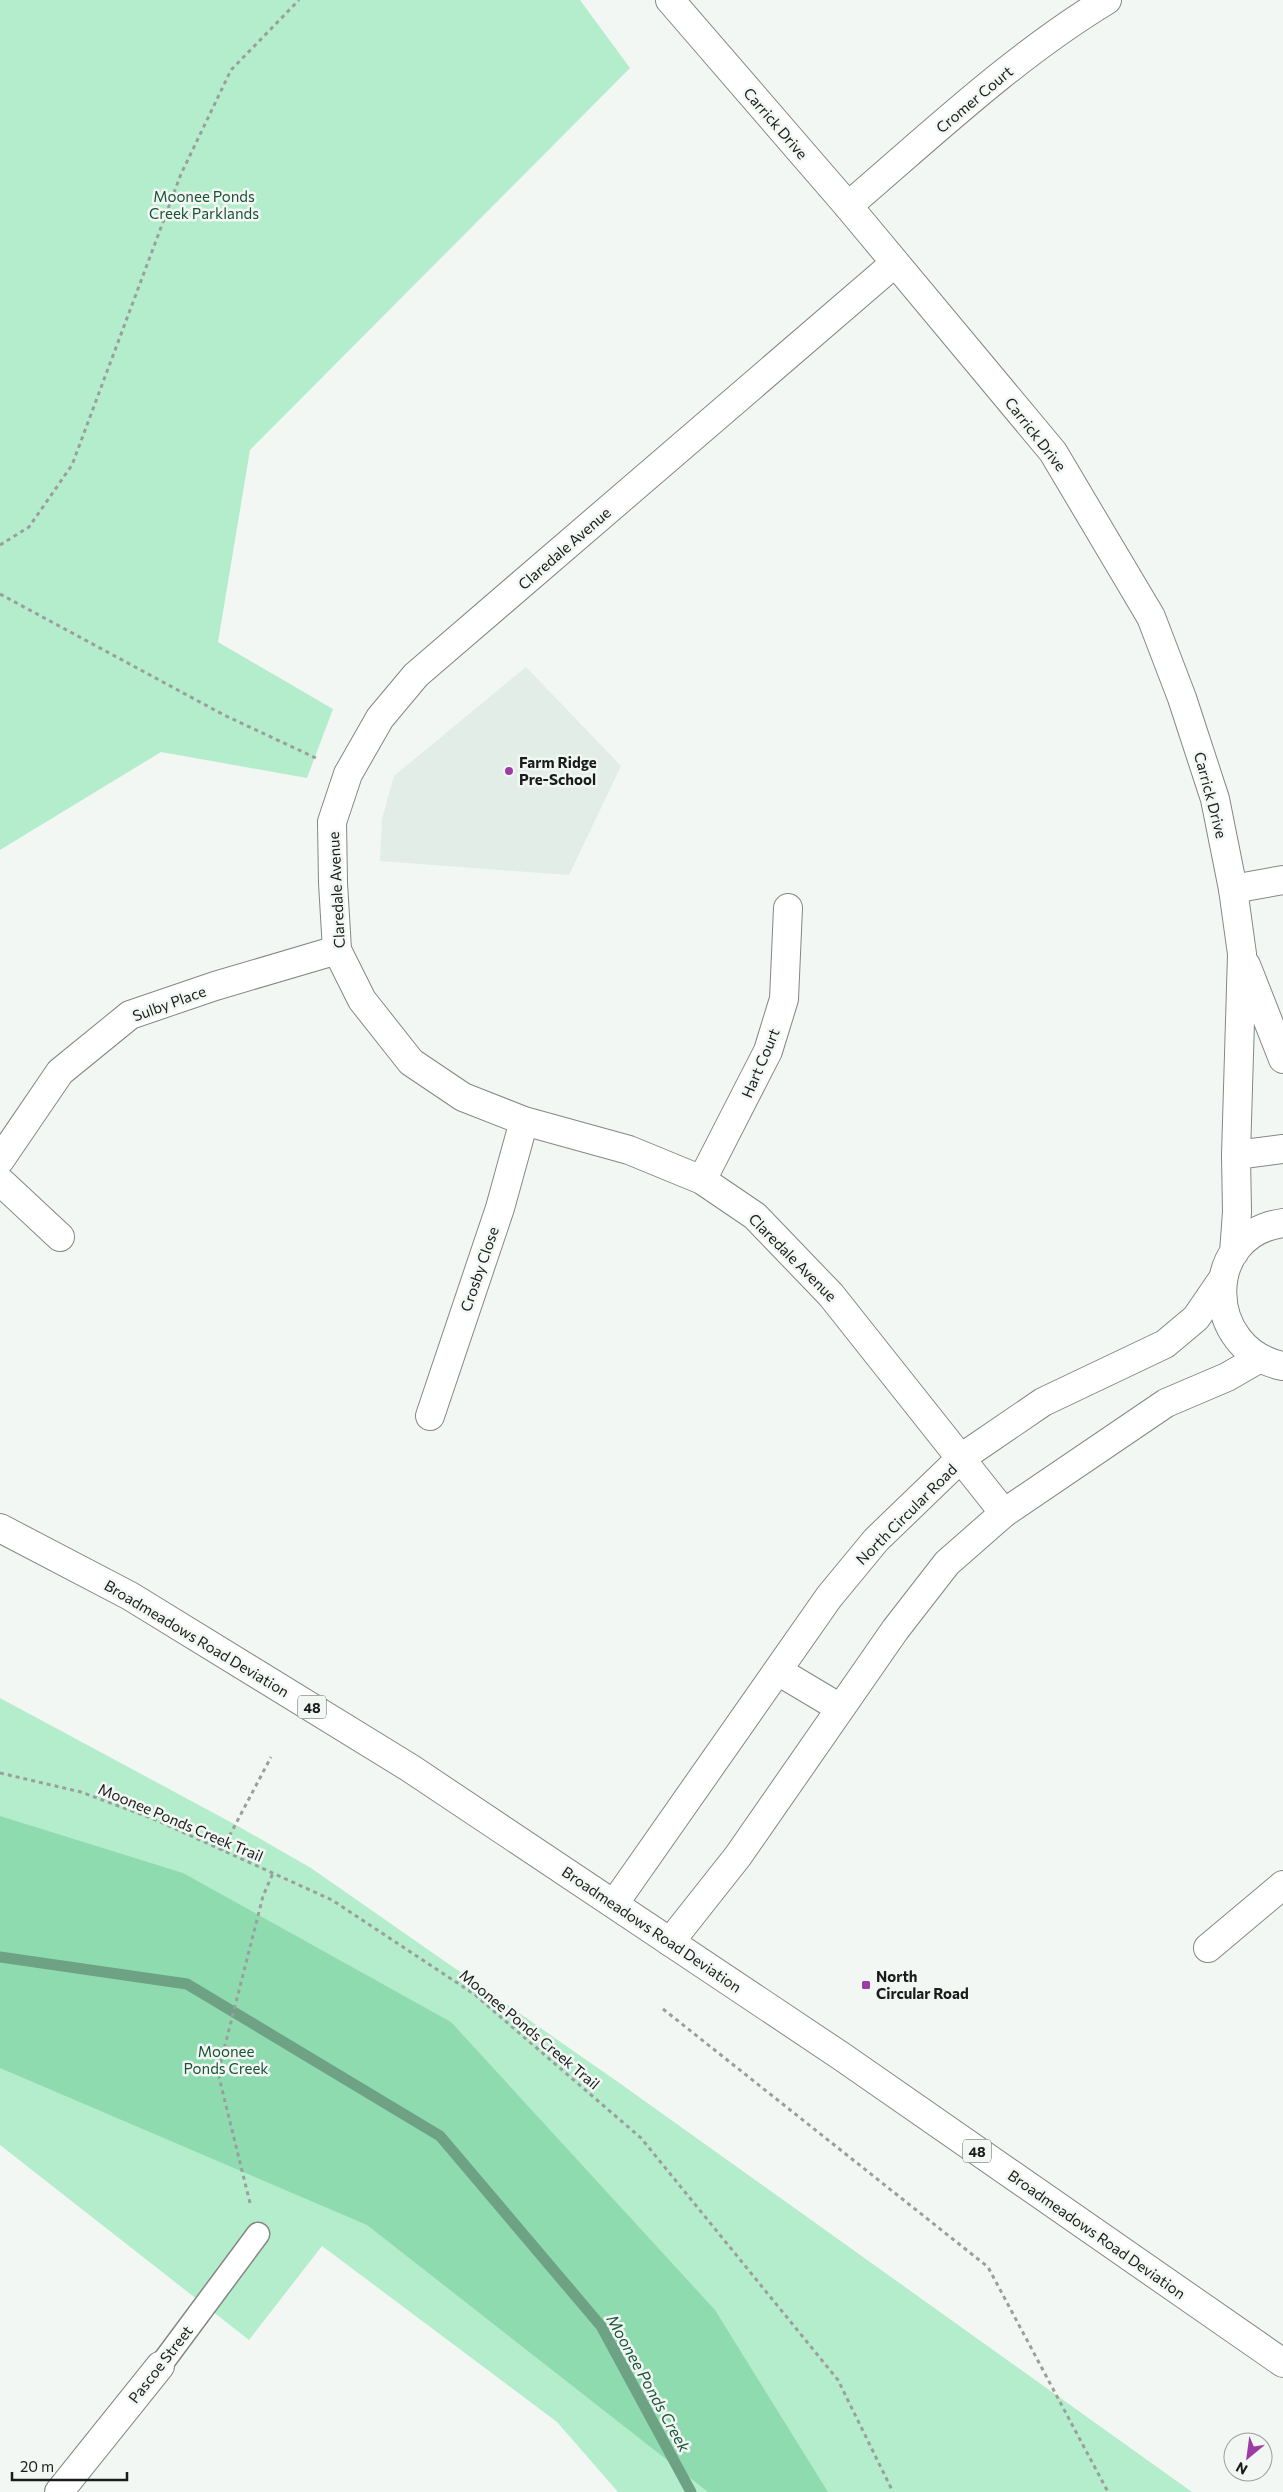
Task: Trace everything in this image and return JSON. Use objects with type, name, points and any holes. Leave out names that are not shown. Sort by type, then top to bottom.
[{"type":"street","name":"Carrick Drive","points":[[670,0],[848,206],[1054,452],[1151,617],[1182,698],[1215,800],[1233,889],[1242,954],[1236,1155],[1237,1212],[1234,1253]]},
{"type":"street","name":"Cromer Court","points":[[848,206],[997,78],[1083,14],[1107,0]]},
{"type":"street","name":"Claredale Avenue","points":[[895,263],[416,675],[380,718],[348,774],[332,822],[332,883],[337,950],[362,1000],[411,1062],[463,1097],[524,1121],[629,1150],[702,1180],[755,1216],[831,1295],[1004,1513]]},
{"type":"street","points":[[1233,889],[1283,880]]},
{"type":"street","name":"Hart Court","points":[[702,1180],[768,1051],[784,999],[788,908]]},
{"type":"street","name":"Sulby Place","points":[[0,1160],[60,1072],[130,1016],[215,986],[337,950]]},
{"type":"street","name":"Carrick Drive","points":[[1242,954],[1283,1059]]},
{"type":"street","name":"Crosby Close","points":[[430,1416],[500,1208],[524,1121]]},
{"type":"street","points":[[1236,1155],[1283,1149]]},
{"type":"street","points":[[0,1181],[60,1237]]},
{"type":"street","points":[[1272,1362],[1242,1344],[1228,1325],[1222,1303],[1222,1280],[1234,1253],[1250,1235],[1272,1224],[1283,1223]]},
{"type":"street","name":"North Circular Road","points":[[614,1904],[829,1597],[876,1540],[961,1458],[1043,1402],[1165,1344],[1196,1318],[1222,1280]]},
{"type":"street","points":[[670,1942],[738,1856],[895,1630],[947,1563],[1004,1513],[1166,1403],[1227,1377],[1272,1362]]},
{"type":"street","name":"Broadmeadows Road Deviation","points":[[0,1528],[130,1596],[418,1773],[841,2056],[1283,2363]]},
{"type":"street","points":[[778,1671],[840,1708]]},
{"type":"street","points":[[1208,1948],[1283,1885]]},
{"type":"street","name":"Pascoe Street","points":[[59,2492],[160,2366]]},
{"type":"lane","name":"Pascoe Street","points":[[160,2366],[258,2234]]},
{"type":"path","points":[[0,545],[29,527],[72,464],[181,174],[231,70],[299,0]]},
{"type":"path","points":[[0,594],[224,715],[348,774]]},
{"type":"path","points":[[222,1850],[270,1757]]},
{"type":"path","name":"Moonee Ponds Creek Trail","points":[[0,1773],[81,1792],[156,1820],[332,1900],[474,1994],[641,2138],[838,2380],[893,2492]]},
{"type":"path","points":[[258,2234],[218,2073],[263,1896],[273,1873]]},
{"type":"path","points":[[663,2009],[988,2267],[1108,2492]]},
{"type":"shaded area","name":"Farm Ridge Pre-School","points":[[526,667],[621,766],[569,875],[380,861],[382,819],[394,776]]},
{"type":"green space","name":"Moonee Ponds Creek Parklands","points":[[0,0],[580,0],[630,68],[250,450],[218,642],[333,709],[307,778],[161,752],[0,850]]},
{"type":"green space","name":"Moonee Ponds Creek","points":[[0,1698],[236,1825],[311,1868],[618,2082],[1192,2492],[618,2492],[557,2422],[322,2246],[249,2340],[0,2145]]},
{"type":"green space","points":[[0,1816],[183,1873],[451,2022],[715,2310],[828,2492],[708,2492],[367,2225],[0,2068]]},
{"type":"waterway","name":"Moonee Ponds Creek","points":[[0,1957],[187,1984],[440,2136],[601,2326],[691,2492]]},
{"type":"place","name":"Farm Ridge Pre-School","points":[[509,771]]},
{"type":"place","name":"North Circular Road","points":[[866,1985]]}]
